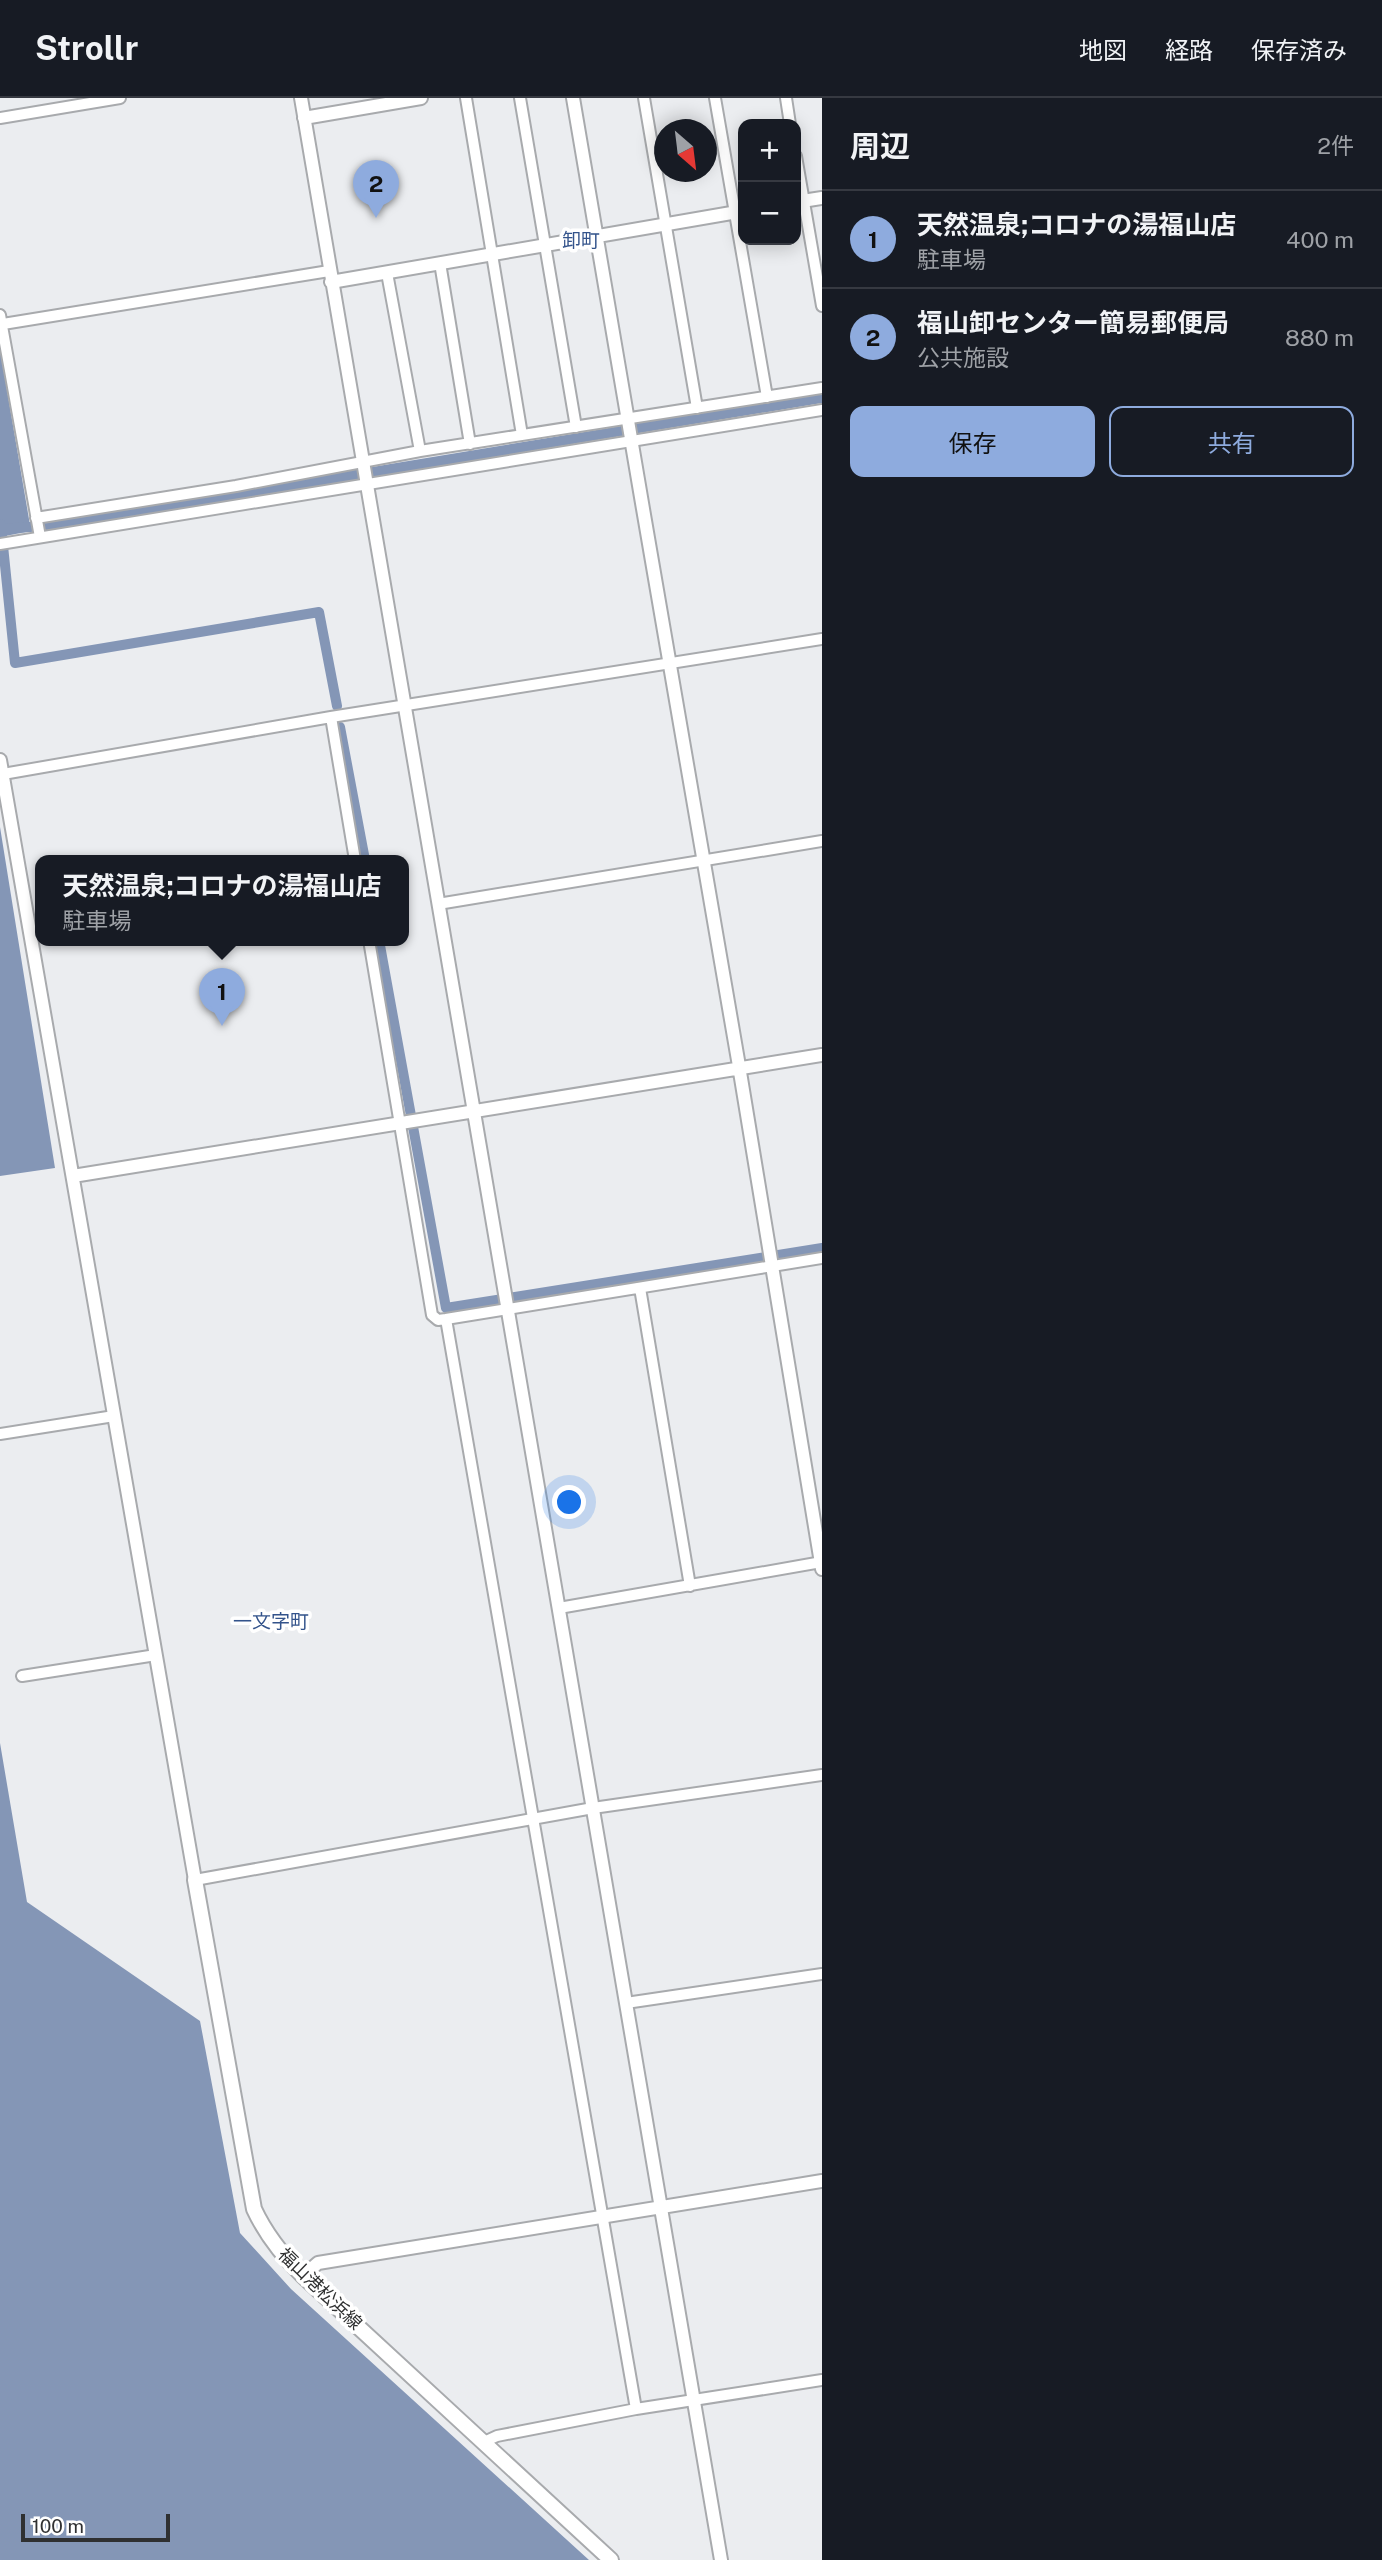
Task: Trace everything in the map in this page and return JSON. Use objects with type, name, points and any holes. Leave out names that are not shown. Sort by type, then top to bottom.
[{"type":"main road","name":"福山港松浜線","points":[[195,1880],[254,2209],[262,2228],[303,2276],[611,2560]]},
{"type":"street","points":[[0,118],[120,98]]},
{"type":"street","points":[[301,98],[721,2560]]},
{"type":"street","points":[[466,98],[522,435]]},
{"type":"street","points":[[520,98],[576,427]]},
{"type":"street","points":[[559,1608],[822,1565],[573,98]]},
{"type":"street","points":[[644,98],[697,408]]},
{"type":"street","points":[[715,98],[738,207]]},
{"type":"street","points":[[786,98],[789,119]]},
{"type":"street","points":[[304,117],[359,103],[415,99]]},
{"type":"street","points":[[801,202],[822,198]]},
{"type":"street","points":[[801,207],[822,306]]},
{"type":"street","points":[[38,527],[2,319],[330,277],[387,273],[738,212]]},
{"type":"street","points":[[744,245],[766,397]]},
{"type":"street","points":[[440,263],[470,444]]},
{"type":"street","points":[[387,273],[420,451]]},
{"type":"street","points":[[0,544],[15,542],[38,527],[236,486],[365,474],[420,451],[576,427],[631,430],[697,408],[822,388]]},
{"type":"street","points":[[38,527],[631,430],[822,410]]},
{"type":"street","points":[[3,774],[331,717],[668,666],[822,639]]},
{"type":"street","points":[[331,717],[354,855]]},
{"type":"street","points":[[0,760],[195,1880],[593,1808],[822,1775]]},
{"type":"street","points":[[438,904],[822,841]]},
{"type":"street","points":[[370,946],[432,1315],[438,1320],[508,1301],[640,1288],[771,1259],[822,1258]]},
{"type":"street","points":[[73,1176],[822,1055]]},
{"type":"street","points":[[640,1288],[690,1586]]},
{"type":"street","points":[[446,1320],[636,2409]]},
{"type":"street","points":[[0,1434],[114,1416]]},
{"type":"street","points":[[22,1676],[156,1655]]},
{"type":"street","points":[[626,2003],[822,1974]]},
{"type":"street","points":[[303,2276],[318,2263],[822,2180]]},
{"type":"street","points":[[484,2442],[497,2436],[636,2409],[822,2381]]},
{"type":"water","points":[[0,349],[31,531],[0,537]]},
{"type":"water","points":[[0,827],[55,1168],[0,1176]]},
{"type":"water","points":[[0,1743],[27,1902],[200,2021],[240,2233],[291,2289],[589,2560],[0,2560]]},
{"type":"waterway","points":[[0,524],[1,529],[44,526],[822,398]]},
{"type":"waterway","points":[[2,536],[15,663],[319,612],[337,706]]},
{"type":"waterway","points":[[340,727],[364,855]]},
{"type":"waterway","points":[[380,946],[446,1308],[822,1248]]},
{"type":"place","name":"福山卸センター簡易郵便局","points":[[376,218]]},
{"type":"place","name":"天然温泉;コロナの湯福山店","points":[[222,1026]]},
{"type":"district","name":"卸町","points":[[581,240]]},
{"type":"district","name":"一文字町","points":[[271,1621]]}]
